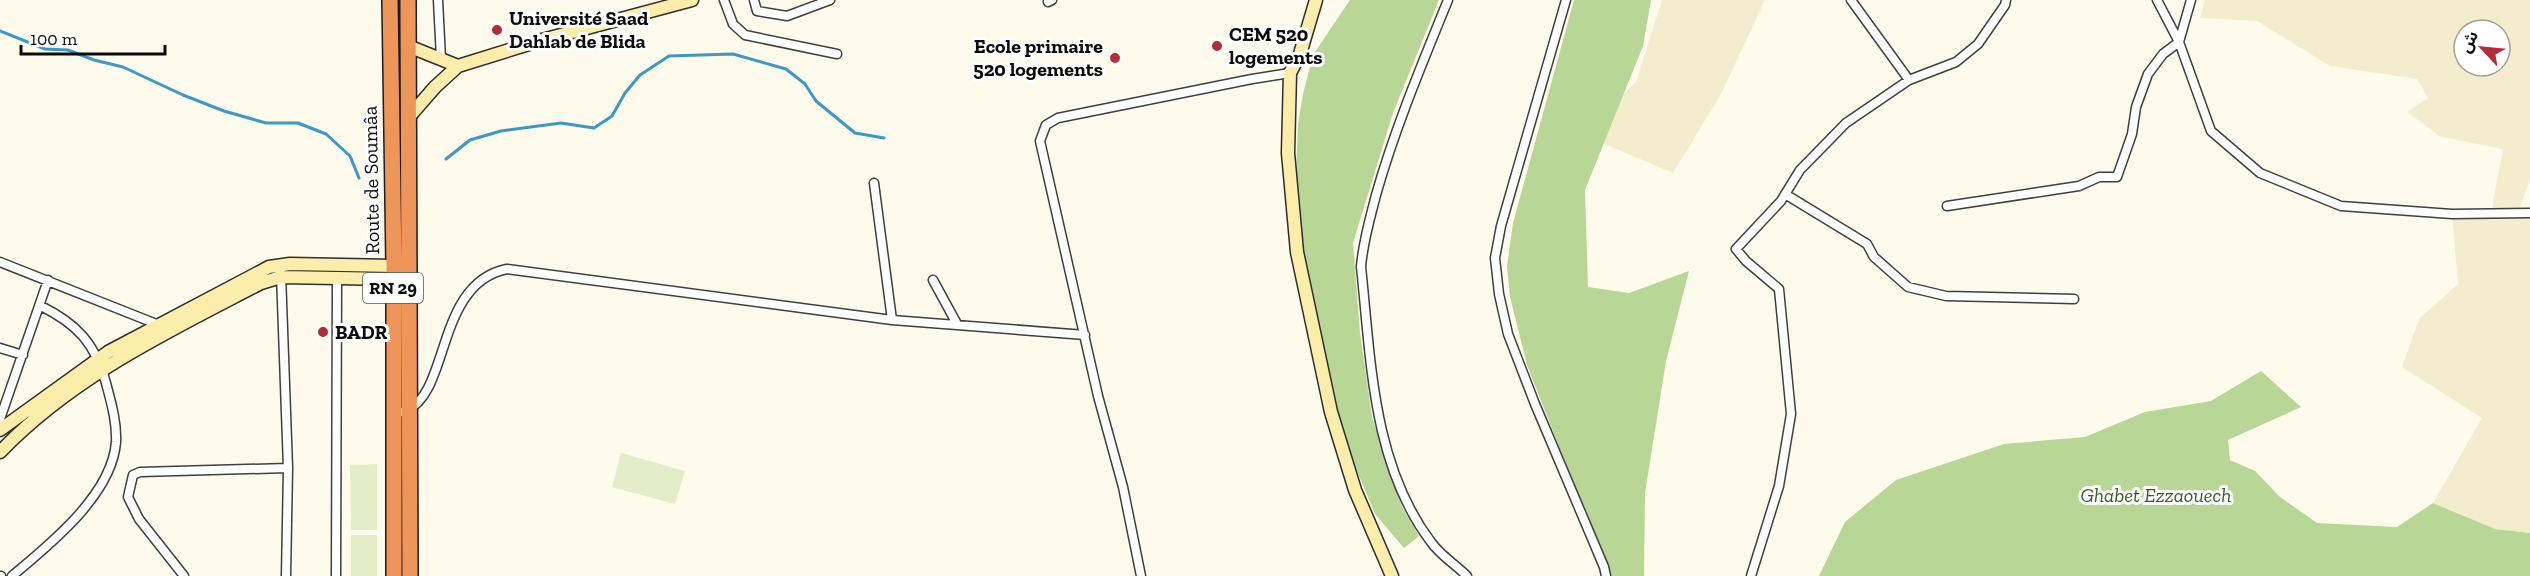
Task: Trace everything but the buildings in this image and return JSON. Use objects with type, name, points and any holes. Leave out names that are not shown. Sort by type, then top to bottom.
[{"type":"highway","name":"Route de Soumâa","points":[[390,0],[394,273],[394,576]]},
{"type":"highway","name":"Route de Soumâa","points":[[408,0],[410,576]]},
{"type":"street","points":[[438,0],[441,59]]},
{"type":"street","points":[[408,118],[435,87],[458,66],[542,40],[692,0]]},
{"type":"street","points":[[724,0],[733,24],[745,35],[837,54]]},
{"type":"street","points":[[754,0],[757,10],[787,16],[830,0]]},
{"type":"street","points":[[1316,0],[1300,54],[1290,73],[1288,153],[1297,252],[1331,412],[1355,490],[1392,576]]},
{"type":"street","points":[[1448,0],[1400,119],[1383,171],[1363,244],[1361,267],[1375,401],[1389,455],[1406,504],[1432,544],[1467,576]]},
{"type":"street","points":[[1566,0],[1501,226],[1495,258],[1499,294],[1508,334],[1606,576]]},
{"type":"street","points":[[1851,0],[1909,80]]},
{"type":"street","points":[[1750,576],[1779,486],[1791,414],[1779,290],[1736,249],[1785,194],[1800,170],[1846,123],[1909,80],[1956,62],[1978,44],[2007,0]]},
{"type":"street","points":[[2157,0],[2179,42],[2211,131],[2260,173],[2341,206],[2452,214],[2530,213]]},
{"type":"street","points":[[1947,206],[2079,186],[2099,177],[2117,177],[2132,134],[2136,107],[2148,74],[2163,54],[2179,42],[2191,0]]},
{"type":"street","points":[[408,46],[458,66]]},
{"type":"street","points":[[1142,576],[1123,487],[1040,141],[1046,125],[1058,118],[1290,73]]},
{"type":"street","points":[[874,183],[892,320]]},
{"type":"street","points":[[1785,194],[1867,244],[1874,257],[1908,287],[1946,296],[2074,299]]},
{"type":"street","points":[[0,262],[159,325]]},
{"type":"street","points":[[0,430],[159,325],[269,267],[281,271],[336,277],[394,273]]},
{"type":"street","points":[[393,414],[408,410],[423,395],[450,326],[467,296],[483,278],[507,270],[892,320],[1085,335]]},
{"type":"street","points":[[0,452],[99,365],[281,271],[394,273]]},
{"type":"street","points":[[281,271],[288,468],[286,576]]},
{"type":"street","points":[[336,277],[336,576]]},
{"type":"street","points":[[0,419],[41,306],[48,280]]},
{"type":"street","points":[[933,280],[957,324]]},
{"type":"street","points":[[12,576],[68,526],[106,478],[116,442],[115,422],[99,365],[85,336],[61,316],[41,306]]},
{"type":"street","points":[[0,348],[23,355]]},
{"type":"street","points":[[184,576],[139,519],[128,496],[133,475],[140,472],[288,468]]},
{"type":"shaded area","points":[[1662,0],[1765,0],[1721,94],[1673,173],[1581,134],[1636,82]]},
{"type":"shaded area","points":[[2205,0],[2530,0],[2530,179],[2518,213],[2530,213],[2530,533],[2495,529],[2433,503],[2482,418],[2402,367],[2419,319],[2458,284],[2452,214],[2491,213],[2503,149],[2441,137],[2407,112],[2428,98],[2417,79],[2330,66],[2257,21],[2200,18]]},
{"type":"green space","points":[[1350,0],[1439,0],[1393,113],[1353,243],[1360,333],[1372,417],[1402,507],[1419,536],[1404,548],[1375,514],[1347,447],[1328,381],[1300,232],[1296,172],[1298,124],[1303,94],[1313,55]]},
{"type":"green space","points":[[1574,0],[1651,0],[1643,46],[1585,190],[1588,287],[1629,293],[1689,271],[1666,361],[1645,493],[1644,576],[1610,576],[1527,365],[1510,297],[1507,266],[1513,223]]},
{"type":"green space","name":"Ghabet Ezzaouech","points":[[2261,371],[2301,407],[2228,440],[2230,460],[2255,471],[2280,497],[2317,523],[2397,527],[2433,503],[2495,529],[2530,533],[2530,576],[1819,576],[1845,522],[1896,480],[2004,444],[2085,437],[2145,412],[2211,401]]},
{"type":"green space","points":[[621,453],[685,471],[675,504],[612,487]]},
{"type":"green space","points":[[377,464],[377,530],[351,530],[350,465]]},
{"type":"green space","points":[[351,535],[377,535],[377,576],[351,576]]},
{"type":"waterway","points":[[0,31],[45,49],[68,50],[94,60],[123,67],[224,111],[266,123],[298,123],[326,134],[350,156],[359,178]]},
{"type":"waterway","points":[[446,159],[470,140],[501,131],[561,123],[594,128],[612,116],[625,93],[640,75],[669,56],[733,54],[786,69],[805,84],[816,101],[855,133],[884,138]]},
{"type":"place","name":"Université Saad Dahlab de Blida","points":[[497,30]]},
{"type":"place","name":"CEM 520 logements","points":[[1217,46]]},
{"type":"place","name":"Ecole primaire 520 logements","points":[[1115,58]]},
{"type":"place","name":"BADR","points":[[323,332]]}]
